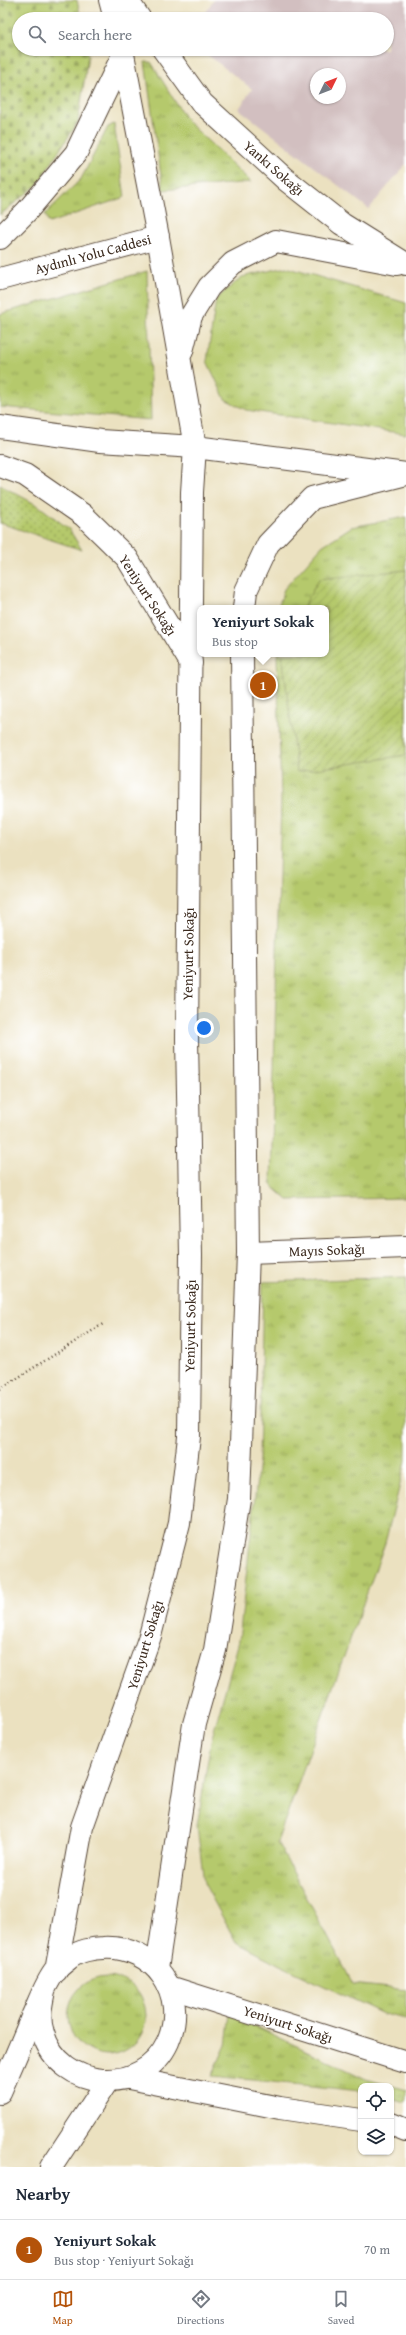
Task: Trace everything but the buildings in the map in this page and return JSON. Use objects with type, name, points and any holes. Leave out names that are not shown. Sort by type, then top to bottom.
[{"type":"street","points":[[110,0],[113,12]]},
{"type":"street","points":[[126,0],[135,12]]},
{"type":"street","points":[[0,238],[27,211],[76,153],[121,56]]},
{"type":"street","points":[[124,56],[158,237]]},
{"type":"street","name":"Yankı Sokağı","points":[[168,56],[202,103],[285,179],[342,224],[406,265]]},
{"type":"street","name":"Aydınlı Yolu Caddesi","points":[[0,279],[158,237],[195,447]]},
{"type":"street","name":"Aydınlı Yolu Caddesi","points":[[180,358],[190,316],[209,287],[233,263],[276,241],[406,265]]},
{"type":"street","points":[[0,427],[100,441],[195,447],[406,474]]},
{"type":"street","name":"Yeniyurt Sokağı","points":[[56,1971],[82,1827],[150,1636],[179,1523],[189,1437],[191,1269],[187,1039],[192,492],[195,447]]},
{"type":"street","name":"Yeniyurt Sokağı","points":[[0,466],[25,475],[83,515],[127,558],[191,663]]},
{"type":"street","points":[[244,605],[246,591],[268,544],[312,498],[406,474]]},
{"type":"street","points":[[157,1968],[194,1724],[215,1650],[239,1498],[248,1253],[242,657]]},
{"type":"street","name":"Mayıs Sokağı","points":[[248,1253],[406,1247]]},
{"type":"street","name":"Yeniyurt Sokağı","points":[[0,2092],[44,1991],[56,1971],[72,1956],[94,1948],[117,1947],[139,1954],[157,1968],[169,1987],[175,2009],[173,2031],[163,2052],[148,2068],[128,2078],[107,2082],[86,2078],[67,2068],[52,2052],[43,2033],[40,2012],[44,1991]]},
{"type":"street","name":"Yeniyurt Sokağı","points":[[169,1987],[406,2062]]},
{"type":"street","name":"Yeniyurt Sokağı","points":[[128,2078],[280,2108],[358,2120]]},
{"type":"street","points":[[50,2167],[107,2082]]},
{"type":"street","points":[[394,2125],[406,2130]]},
{"type":"path","points":[[0,1389],[103,1324]]},
{"type":"shaded area","points":[[214,0],[406,0],[406,164],[369,209],[239,109],[252,89],[209,56],[394,56],[394,12],[205,12]]},
{"type":"green space","points":[[0,0],[77,0],[80,12],[12,12],[12,56],[88,56],[78,122],[37,185],[0,215]]},
{"type":"green space","points":[[145,62],[151,62],[187,121],[251,182],[163,190]]},
{"type":"green space","points":[[114,124],[125,197],[49,223],[45,214],[81,179],[108,127]]},
{"type":"green space","points":[[286,267],[406,303],[406,434],[246,410],[225,399],[207,361],[216,299],[242,277]]},
{"type":"green space","points":[[147,271],[151,420],[0,407],[0,314]]},
{"type":"green space","points":[[0,485],[39,506],[69,529],[82,550],[0,523]]},
{"type":"green space","points":[[406,517],[406,1198],[288,1200],[271,1185],[281,798],[277,657],[329,657],[329,605],[279,605],[284,589],[322,546],[351,527]]},
{"type":"green space","points":[[406,570],[406,755],[297,772],[282,657],[329,657],[329,605],[305,605],[319,579]]},
{"type":"green space","points":[[406,1277],[406,1461],[385,1543],[277,1842],[353,1984],[406,1990],[406,2019],[383,2014],[280,1965],[236,1942],[204,1883],[197,1826],[211,1741],[239,1641],[259,1460],[263,1282]]},
{"type":"green space","points":[[107,1977],[122,1980],[134,1989],[143,2001],[146,2016],[143,2031],[134,2043],[122,2052],[107,2055],[92,2052],[80,2043],[71,2031],[68,2016],[71,2001],[80,1989],[92,1980]]},
{"type":"green space","points":[[230,2014],[366,2079],[381,2083],[358,2083],[358,2091],[212,2076],[226,2045]]},
{"type":"green space","points":[[394,2087],[406,2090],[406,2102],[394,2099]]},
{"type":"place","name":"Yeniyurt Sokak","points":[[263,685]]}]
